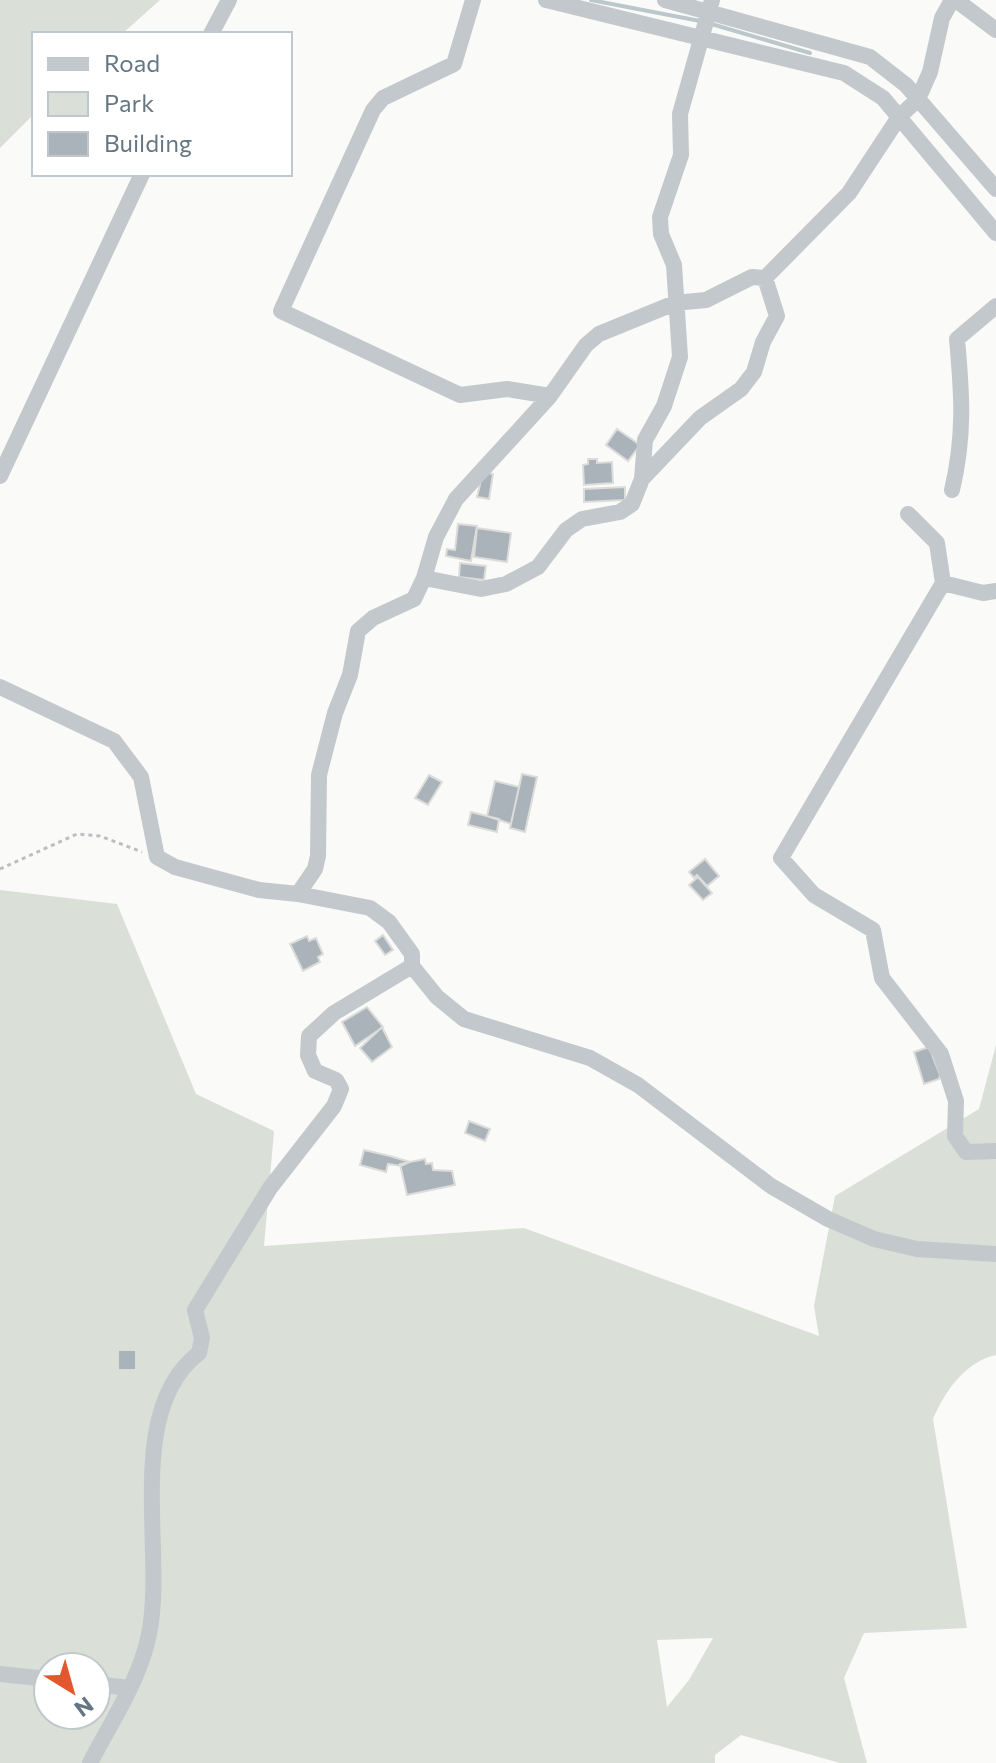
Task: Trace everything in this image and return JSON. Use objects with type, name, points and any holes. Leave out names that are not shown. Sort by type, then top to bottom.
[{"type":"street","points":[[212,32],[229,0]]},
{"type":"street","points":[[473,0],[454,64],[383,98],[373,110],[281,311],[460,395],[507,389],[550,396]]},
{"type":"street","points":[[546,0],[844,73],[883,98],[996,233]]},
{"type":"street","points":[[665,0],[710,5],[870,57],[918,99],[996,189]]},
{"type":"street","points":[[298,894],[315,869],[318,856],[319,775],[335,713],[350,675],[358,631],[373,618],[414,599],[424,578],[436,537],[456,499],[550,396],[586,345],[599,334],[675,303],[706,300],[752,277],[765,278],[849,193],[899,117],[918,99],[930,72],[942,18],[954,0],[996,30]]},
{"type":"street","points":[[424,578],[481,589],[525,577],[538,567],[566,530],[582,519],[620,512],[632,504],[642,479],[645,440],[664,406],[680,357],[674,265],[661,234],[660,217],[681,155],[680,114],[710,5]]},
{"type":"street","points":[[0,476],[141,176]]},
{"type":"street","points":[[642,479],[700,418],[741,389],[754,372],[763,342],[777,316],[765,278]]},
{"type":"street","points":[[952,490],[964,418],[957,339],[996,306]]},
{"type":"street","points":[[908,514],[937,543],[943,583],[781,858],[814,895],[873,930],[882,978],[941,1054],[956,1101],[955,1136],[966,1152],[996,1151]]},
{"type":"street","points":[[943,583],[983,593],[996,591]]},
{"type":"street","points":[[0,687],[114,741],[141,777],[157,857],[175,867],[259,890],[370,908],[389,922],[412,954],[412,966],[437,997],[464,1019],[590,1058],[638,1085],[771,1186],[828,1219],[874,1239],[917,1249],[996,1254]]},
{"type":"street","points":[[90,1763],[129,1688],[149,1635],[155,1594],[152,1467],[166,1391],[182,1366],[199,1353],[202,1338],[195,1310],[270,1188],[334,1106],[341,1089],[336,1080],[315,1071],[308,1055],[309,1036],[334,1013],[412,966]]},
{"type":"street","points":[[0,1674],[32,1677]]},
{"type":"street","points":[[112,1686],[129,1688]]},
{"type":"path","points":[[0,869],[77,834],[100,836],[157,857]]},
{"type":"green space","points":[[0,0],[160,0],[124,32],[32,32],[32,116],[0,148]]},
{"type":"green space","points":[[0,890],[117,904],[196,1094],[274,1131],[264,1246],[524,1228],[819,1336],[814,1306],[835,1196],[979,1109],[996,1045],[996,1355],[975,1364],[957,1379],[933,1419],[967,1628],[864,1633],[844,1678],[867,1763],[840,1763],[741,1735],[715,1755],[715,1763],[0,1763]],"holes":[[[713,1638],[689,1680],[667,1707],[657,1640]]]},
{"type":"building","points":[[617,429],[640,445],[628,461],[606,445]]},
{"type":"building","points":[[588,459],[597,459],[597,463],[612,462],[613,483],[584,485],[583,465],[588,464]]},
{"type":"building","points":[[483,472],[493,474],[489,499],[477,497]]},
{"type":"building","points":[[625,487],[625,500],[584,502],[584,489]]},
{"type":"building","points":[[458,524],[477,526],[471,561],[446,556],[447,549],[455,550]]},
{"type":"building","points":[[477,528],[511,533],[507,562],[474,557]]},
{"type":"building","points":[[460,563],[486,566],[484,580],[459,577]]},
{"type":"building","points":[[522,774],[537,777],[525,832],[510,828]]},
{"type":"building","points":[[429,775],[442,782],[428,805],[415,798]]},
{"type":"building","points":[[495,781],[519,787],[511,824],[487,816]]},
{"type":"building","points":[[471,812],[499,819],[497,832],[468,825]]},
{"type":"building","points":[[705,859],[719,876],[707,886],[697,875],[694,878],[689,872]]},
{"type":"building","points":[[698,877],[712,893],[703,900],[689,885]]},
{"type":"building","points":[[383,935],[393,950],[385,955],[375,941]]},
{"type":"building","points":[[307,936],[309,941],[316,938],[323,954],[318,957],[320,962],[303,971],[290,944]]},
{"type":"building","points":[[367,1007],[383,1027],[355,1046],[342,1022]]},
{"type":"building","points":[[382,1027],[392,1047],[372,1062],[360,1048]]},
{"type":"building","points":[[929,1047],[940,1075],[939,1079],[924,1084],[914,1052]]},
{"type":"building","points":[[469,1121],[490,1129],[485,1141],[465,1133]]},
{"type":"building","points":[[364,1150],[410,1162],[401,1166],[388,1164],[386,1172],[360,1165]]},
{"type":"building","points":[[425,1159],[426,1164],[432,1163],[433,1170],[452,1171],[455,1185],[407,1195],[400,1164]]},
{"type":"building","points":[[118,1350],[136,1350],[136,1370],[118,1370]]},
{"type":"waterway","points":[[591,0],[700,21]]},
{"type":"waterway","points":[[708,23],[810,53]]}]
